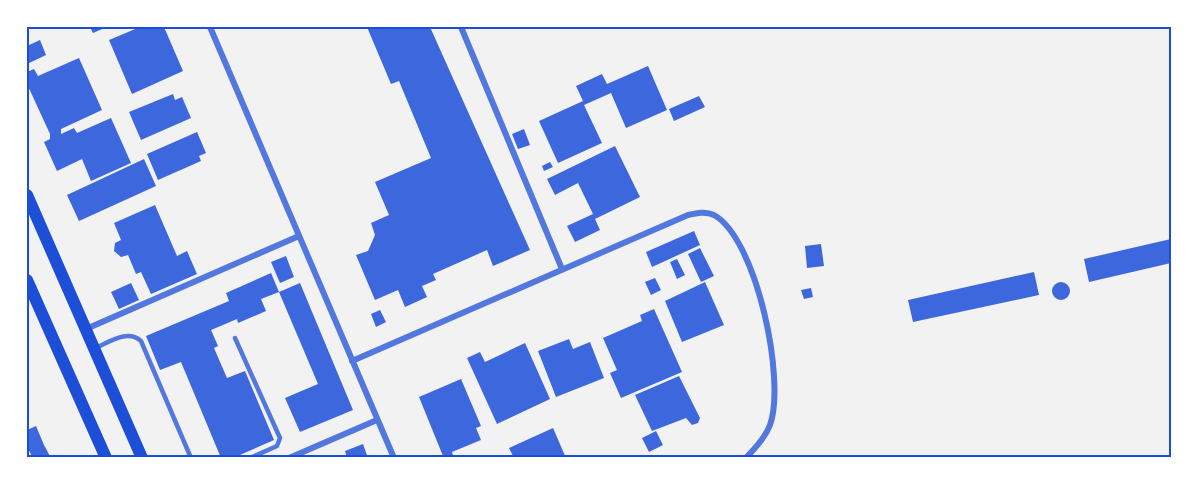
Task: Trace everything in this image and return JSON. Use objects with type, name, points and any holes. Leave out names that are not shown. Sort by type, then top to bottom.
[{"type":"main road","points":[[27,195],[142,458]]},
{"type":"main road","points":[[27,280],[106,458]]},
{"type":"street","points":[[210,27],[394,458]]},
{"type":"street","points":[[461,27],[562,269]]},
{"type":"street","points":[[352,361],[688,215],[700,212],[713,214],[730,230],[745,257],[757,285],[772,344],[774,405],[770,425],[746,458]]},
{"type":"street","points":[[85,329],[299,236]]},
{"type":"street","points":[[289,458],[377,420]]},
{"type":"lane","points":[[94,349],[125,336],[137,337],[141,341],[191,458]]},
{"type":"lane","points":[[235,338],[279,433],[277,446],[250,458]]},
{"type":"building","points":[[90,27],[107,27],[93,33]]},
{"type":"building","points":[[140,27],[164,27],[183,71],[132,94],[109,40]]},
{"type":"building","points":[[367,27],[430,27],[530,250],[493,266],[487,250],[433,274],[436,280],[422,286],[427,297],[405,307],[398,290],[375,300],[356,255],[368,251],[375,235],[371,223],[389,215],[375,182],[431,158],[399,81],[391,84]]},
{"type":"building","points":[[40,40],[46,55],[27,64],[27,46]]},
{"type":"building","points":[[79,58],[102,110],[61,129],[61,134],[74,128],[77,133],[111,118],[131,163],[91,181],[82,159],[57,171],[44,142],[50,139],[50,134],[27,84],[27,72],[34,69],[38,76]]},
{"type":"building","points":[[648,66],[667,110],[626,128],[611,93],[584,105],[602,143],[558,163],[539,121],[583,101],[576,86],[602,74],[607,84]]},
{"type":"building","points":[[173,94],[175,100],[182,97],[191,118],[141,140],[129,112]]},
{"type":"building","points":[[699,96],[705,107],[674,121],[669,109]]},
{"type":"building","points":[[524,129],[530,145],[518,149],[512,134]]},
{"type":"building","points":[[197,132],[206,153],[199,156],[201,161],[158,180],[147,154]]},
{"type":"building","points":[[615,146],[640,197],[595,219],[600,230],[575,242],[567,226],[593,214],[578,183],[555,195],[547,179]]},
{"type":"building","points":[[144,159],[156,186],[79,221],[67,195]]},
{"type":"building","points":[[550,162],[553,167],[544,171],[542,166]]},
{"type":"building","points":[[155,205],[177,256],[187,251],[197,274],[151,294],[141,272],[136,274],[128,255],[121,257],[114,251],[115,243],[121,240],[114,223]]},
{"type":"building","points":[[694,231],[700,245],[652,267],[646,252]]},
{"type":"building","points":[[1171,239],[1171,263],[1089,282],[1084,259]]},
{"type":"building","points":[[821,244],[824,266],[807,268],[805,246]]},
{"type":"building","points":[[700,248],[714,276],[701,282],[688,254]]},
{"type":"building","points":[[286,256],[294,277],[280,283],[271,262]]},
{"type":"building","points":[[677,259],[685,275],[677,279],[670,262]]},
{"type":"building","points":[[1034,272],[1039,295],[913,322],[908,300]]},
{"type":"building","points":[[271,273],[279,292],[261,299],[266,311],[238,323],[237,319],[211,330],[218,346],[214,348],[227,378],[245,371],[274,440],[233,458],[221,458],[181,362],[160,370],[146,336],[229,301],[226,293]]},
{"type":"building","points":[[655,278],[661,290],[651,295],[645,282]]},
{"type":"building","points":[[705,282],[724,325],[682,342],[665,301]]},
{"type":"building","points":[[1061,282],[1067,285],[1070,291],[1067,297],[1061,300],[1055,297],[1052,291],[1055,285]]},
{"type":"building","points":[[131,283],[139,300],[119,309],[111,292]]},
{"type":"building","points":[[300,283],[353,410],[300,432],[285,398],[318,384],[279,292]]},
{"type":"building","points":[[811,288],[813,297],[804,299],[801,290]]},
{"type":"building","points":[[654,309],[682,372],[621,398],[610,373],[617,370],[603,338],[642,321],[640,315]]},
{"type":"building","points":[[380,310],[386,322],[376,327],[371,314]]},
{"type":"building","points":[[569,339],[573,349],[590,342],[604,378],[556,397],[538,351]]},
{"type":"building","points":[[525,343],[550,399],[497,424],[467,358],[480,352],[485,362]]},
{"type":"building","points":[[679,376],[700,418],[698,423],[692,425],[686,418],[652,431],[635,395]]},
{"type":"building","points":[[461,379],[481,426],[476,428],[481,440],[452,452],[454,458],[438,458],[443,456],[419,397]]},
{"type":"building","points":[[36,426],[51,458],[33,458],[27,447],[27,430]]},
{"type":"building","points":[[553,428],[566,458],[514,458],[509,448]]},
{"type":"building","points":[[656,431],[663,445],[649,452],[642,438]]},
{"type":"building","points":[[363,444],[368,458],[347,458],[345,451]]}]
